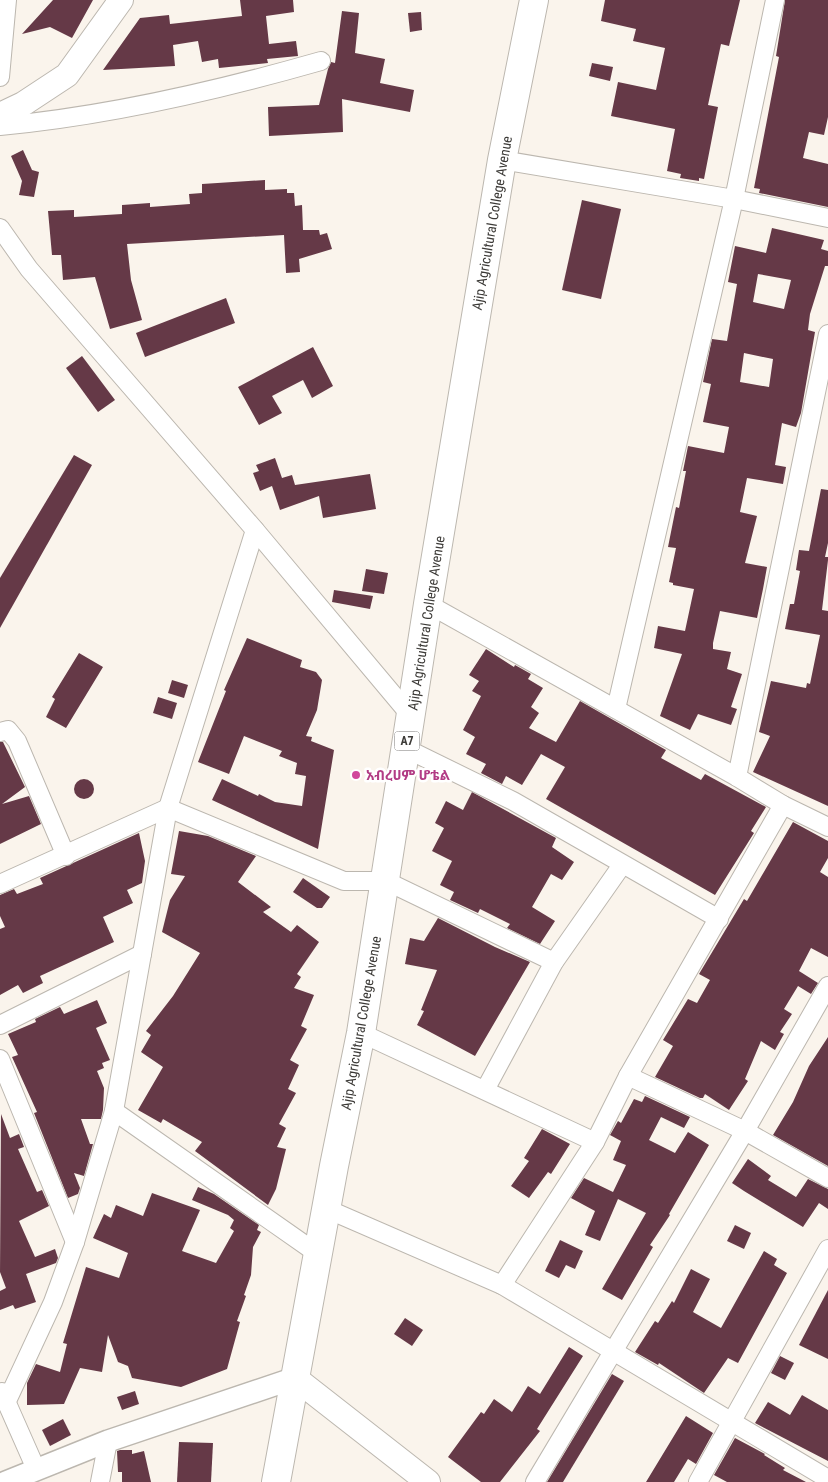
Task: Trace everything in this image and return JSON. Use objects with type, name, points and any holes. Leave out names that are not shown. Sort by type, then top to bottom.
[{"type":"main road","points":[[0,115],[23,104],[67,75],[121,0]]},
{"type":"main road","name":"Ajip Agricultural College Avenue","points":[[276,1482],[326,1209],[361,1033],[428,604],[502,160],[534,0]]},
{"type":"main road","points":[[295,1378],[428,1482]]},
{"type":"street","points":[[0,76],[8,0]]},
{"type":"street","points":[[616,709],[734,199],[775,0]]},
{"type":"street","points":[[0,126],[65,120],[236,86],[321,61]]},
{"type":"street","points":[[502,160],[734,199],[828,218]]},
{"type":"street","points":[[0,228],[29,269],[255,530],[411,716]]},
{"type":"street","points":[[737,777],[828,334]]},
{"type":"street","points":[[36,1469],[3,1395],[53,1302],[75,1242],[114,1110],[168,808],[255,530]]},
{"type":"street","points":[[428,604],[737,777],[783,805],[828,827]]},
{"type":"street","points":[[0,732],[8,730],[17,741],[66,856]]},
{"type":"street","points":[[406,748],[514,802],[719,919]]},
{"type":"street","points":[[502,1285],[595,1142],[628,1076],[783,805]]},
{"type":"street","points":[[0,884],[66,856],[168,808],[344,882],[386,881],[554,962]]},
{"type":"street","points":[[485,1090],[554,962],[622,865]]},
{"type":"street","points":[[0,1025],[142,954]]},
{"type":"street","points":[[535,1482],[828,986]]},
{"type":"street","points":[[361,1033],[595,1142]]},
{"type":"street","points":[[0,1059],[75,1242]]},
{"type":"street","points":[[628,1076],[744,1131],[828,1178]]},
{"type":"street","points":[[114,1110],[318,1254]]},
{"type":"street","points":[[326,1209],[502,1285],[828,1479]]},
{"type":"street","points":[[698,1482],[828,1249]]},
{"type":"street","points":[[6,1482],[108,1441],[295,1378]]},
{"type":"street","points":[[100,1482],[108,1441]]},
{"type":"building","points":[[53,0],[93,0],[72,38],[50,27],[22,34]]},
{"type":"building","points":[[240,0],[293,0],[294,12],[266,16],[269,44],[296,41],[298,56],[267,59],[268,63],[219,68],[218,59],[202,62],[198,41],[173,45],[175,66],[103,70],[140,18],[169,15],[170,24],[242,16]]},
{"type":"building","points":[[605,0],[740,0],[729,46],[721,44],[708,105],[718,107],[704,179],[699,178],[699,181],[680,178],[681,174],[667,171],[675,129],[611,116],[618,82],[656,90],[665,48],[633,41],[636,29],[601,21]]},
{"type":"building","points":[[785,0],[828,0],[828,117],[824,135],[809,132],[803,158],[828,164],[828,207],[759,193],[760,189],[754,188],[779,57],[776,56]]},
{"type":"building","points":[[342,11],[359,13],[355,53],[385,59],[380,83],[414,90],[410,112],[342,99],[343,132],[269,136],[268,107],[319,105],[328,69],[331,62],[335,63]]},
{"type":"building","points":[[421,12],[422,30],[410,32],[408,13]]},
{"type":"building","points":[[592,63],[613,67],[610,81],[589,76]]},
{"type":"building","points":[[23,150],[32,170],[39,172],[34,197],[19,195],[22,181],[11,156]]},
{"type":"building","points":[[265,180],[265,190],[287,189],[287,193],[294,193],[295,206],[302,205],[303,230],[319,230],[320,235],[327,233],[332,249],[299,259],[300,272],[286,273],[284,235],[127,244],[131,280],[142,320],[110,329],[95,277],[63,280],[61,255],[52,255],[48,211],[74,210],[74,217],[122,214],[122,205],[150,203],[150,207],[190,204],[189,194],[202,193],[202,184]]},
{"type":"building","points":[[582,200],[621,209],[601,299],[562,290]]},
{"type":"building","points":[[772,228],[824,240],[821,249],[828,251],[828,266],[825,266],[810,314],[808,330],[815,332],[801,413],[796,427],[782,423],[775,465],[786,467],[783,484],[747,478],[740,512],[757,516],[745,563],[767,567],[757,618],[720,611],[713,643],[713,649],[731,652],[727,669],[742,674],[731,707],[737,709],[731,725],[698,714],[690,730],[660,716],[682,654],[654,648],[658,626],[685,631],[694,589],[673,585],[673,583],[669,582],[676,548],[668,547],[676,507],[679,508],[686,471],[683,471],[688,446],[724,453],[729,427],[703,422],[711,384],[703,382],[712,339],[727,341],[737,284],[728,282],[735,246],[766,253]],"holes":[[[758,274],[791,280],[784,309],[753,302]],[[744,353],[773,359],[769,387],[740,382]]]},
{"type":"building","points":[[226,298],[235,323],[145,357],[136,333]]},
{"type":"building","points":[[313,347],[333,386],[312,398],[303,380],[272,396],[282,413],[259,425],[238,387]]},
{"type":"building","points":[[82,356],[115,400],[98,412],[66,368]]},
{"type":"building","points":[[74,455],[92,465],[0,628],[0,578]]},
{"type":"building","points":[[275,458],[282,478],[292,475],[295,485],[370,474],[376,509],[323,518],[319,496],[280,510],[272,486],[260,491],[253,473],[259,471],[256,465]]},
{"type":"building","points":[[821,489],[828,490],[828,543],[825,557],[828,557],[828,560],[822,610],[828,611],[828,806],[753,772],[770,736],[759,732],[771,681],[806,688],[807,683],[810,684],[820,635],[785,629],[790,604],[794,604],[800,571],[796,570],[799,550],[809,551]]},
{"type":"building","points":[[366,569],[388,573],[384,594],[362,591]]},
{"type":"building","points":[[334,590],[373,596],[370,609],[332,602]]},
{"type":"building","points":[[247,638],[302,660],[300,667],[316,672],[322,680],[317,710],[306,736],[312,737],[311,741],[334,750],[318,849],[212,800],[222,779],[275,802],[302,806],[306,776],[295,774],[297,763],[279,756],[282,751],[244,736],[229,774],[198,762],[226,691],[224,690]]},
{"type":"building","points":[[486,649],[514,667],[515,665],[531,674],[528,679],[543,688],[531,707],[539,713],[529,728],[556,742],[580,701],[666,750],[661,758],[701,780],[705,774],[766,807],[751,831],[754,833],[715,895],[546,799],[565,767],[541,754],[522,785],[506,776],[502,784],[481,773],[486,764],[466,754],[475,737],[463,730],[481,696],[472,691],[479,681],[469,675]]},
{"type":"building","points":[[79,653],[103,667],[66,728],[46,717],[55,699],[52,697]]},
{"type":"building","points":[[172,680],[188,685],[184,698],[168,693]]},
{"type":"building","points":[[158,697],[177,703],[172,719],[153,713]]},
{"type":"building","points":[[0,742],[3,742],[25,787],[2,804],[29,796],[41,824],[0,844]]},
{"type":"building","points":[[84,779],[91,782],[94,789],[91,796],[84,799],[77,796],[74,789],[77,782]]},
{"type":"building","points":[[472,792],[556,838],[552,847],[574,862],[562,880],[551,874],[532,907],[555,921],[540,944],[507,928],[510,924],[480,909],[478,913],[450,900],[454,892],[440,885],[452,861],[432,851],[444,828],[435,823],[446,801],[463,810]]},
{"type":"building","points":[[793,822],[828,841],[828,858],[820,872],[828,877],[828,957],[811,948],[799,971],[818,983],[811,994],[798,986],[784,1009],[792,1014],[780,1032],[784,1034],[775,1050],[761,1041],[745,1079],[748,1081],[729,1110],[705,1094],[703,1098],[700,1098],[655,1077],[673,1046],[663,1040],[688,999],[697,1003],[710,980],[699,974],[744,899],[747,901]]},
{"type":"building","points":[[179,831],[208,836],[256,856],[238,882],[271,907],[263,912],[291,932],[297,925],[319,942],[297,974],[301,977],[294,988],[314,995],[301,1026],[307,1029],[290,1060],[299,1065],[288,1089],[296,1093],[279,1124],[286,1128],[277,1147],[286,1149],[276,1189],[268,1205],[195,1151],[202,1142],[163,1119],[161,1123],[138,1110],[163,1067],[141,1052],[151,1035],[146,1031],[173,996],[200,953],[162,932],[170,900],[185,876],[171,874]]},
{"type":"building","points":[[139,833],[145,861],[142,883],[127,890],[133,903],[103,917],[114,942],[40,976],[43,983],[23,993],[18,985],[0,995],[0,929],[5,927],[0,916],[0,895],[14,889],[17,894],[43,884],[40,878]]},
{"type":"building","points":[[303,878],[330,897],[322,908],[317,908],[293,892]]},
{"type":"building","points":[[438,918],[495,947],[530,962],[475,1056],[417,1025],[424,1011],[421,1010],[437,970],[405,964],[410,938],[424,941]]},
{"type":"building","points":[[97,1000],[107,1023],[96,1028],[110,1060],[102,1063],[104,1068],[97,1071],[104,1088],[103,1110],[101,1119],[81,1119],[90,1144],[93,1144],[84,1176],[74,1173],[80,1188],[78,1194],[68,1198],[34,1113],[37,1112],[12,1057],[18,1055],[8,1034],[36,1022],[35,1019],[60,1007],[64,1014]]},
{"type":"building","points":[[828,1037],[828,1166],[773,1135],[793,1102],[809,1066]]},
{"type":"building","points":[[645,1096],[690,1117],[684,1128],[661,1117],[649,1140],[675,1153],[688,1132],[709,1145],[670,1215],[650,1245],[653,1247],[622,1300],[602,1289],[646,1213],[618,1199],[600,1241],[585,1235],[595,1211],[571,1198],[584,1178],[613,1192],[626,1165],[613,1160],[621,1141],[610,1135],[618,1121],[621,1123],[634,1099],[642,1102]]},
{"type":"building","points":[[1,1114],[10,1138],[19,1134],[24,1147],[18,1149],[37,1192],[42,1190],[49,1206],[19,1221],[35,1257],[55,1249],[58,1258],[56,1263],[26,1274],[36,1302],[15,1309],[13,1305],[0,1310],[0,1291],[6,1288],[0,1272]]},
{"type":"building","points":[[542,1129],[570,1144],[551,1174],[548,1172],[529,1198],[511,1186],[529,1161],[524,1158]]},
{"type":"building","points":[[748,1159],[771,1176],[768,1180],[796,1197],[808,1179],[828,1189],[828,1209],[819,1203],[803,1227],[744,1191],[732,1183]]},
{"type":"building","points":[[198,1187],[214,1194],[259,1225],[257,1230],[261,1232],[253,1247],[251,1275],[237,1321],[240,1322],[227,1369],[181,1387],[132,1378],[128,1366],[118,1362],[108,1335],[102,1372],[80,1368],[64,1404],[27,1405],[27,1383],[36,1364],[60,1372],[67,1344],[63,1343],[86,1267],[119,1278],[128,1253],[93,1238],[104,1214],[111,1218],[116,1205],[143,1216],[152,1193],[200,1210],[182,1251],[216,1263],[234,1231],[230,1228],[234,1220],[228,1215],[192,1200]]},
{"type":"building","points":[[735,1225],[751,1233],[744,1249],[727,1241]]},
{"type":"building","points":[[560,1240],[583,1251],[575,1269],[566,1265],[559,1278],[545,1271]]},
{"type":"building","points":[[764,1251],[777,1259],[774,1265],[787,1273],[738,1363],[728,1358],[704,1393],[659,1363],[658,1365],[635,1352],[655,1321],[658,1323],[672,1301],[674,1303],[691,1269],[710,1279],[693,1312],[721,1328]]},
{"type":"building","points":[[828,1290],[828,1359],[799,1345]]},
{"type":"building","points":[[405,1318],[423,1330],[412,1346],[394,1334]]},
{"type":"building","points":[[569,1347],[583,1356],[537,1429],[540,1431],[500,1482],[481,1482],[448,1457],[481,1412],[484,1414],[494,1399],[512,1412],[528,1386],[540,1394]]},
{"type":"building","points":[[780,1356],[794,1363],[785,1380],[771,1373]]},
{"type":"building","points":[[612,1374],[624,1381],[563,1482],[547,1482]]},
{"type":"building","points":[[135,1391],[139,1404],[122,1410],[117,1397]]},
{"type":"building","points":[[802,1395],[828,1410],[828,1461],[755,1423],[768,1402],[790,1415]]},
{"type":"building","points":[[686,1416],[713,1433],[696,1464],[688,1459],[674,1482],[646,1482]]},
{"type":"building","points":[[63,1419],[71,1435],[50,1446],[42,1430]]},
{"type":"building","points":[[735,1438],[765,1454],[785,1468],[783,1470],[806,1482],[727,1482],[714,1475]]},
{"type":"building","points":[[179,1442],[213,1443],[211,1482],[177,1482]]},
{"type":"building","points":[[132,1450],[132,1454],[144,1451],[151,1482],[122,1482],[122,1472],[118,1472],[117,1451]]},
{"type":"place","name":"አብረሀም ሆቴል","points":[[356,775]]}]
